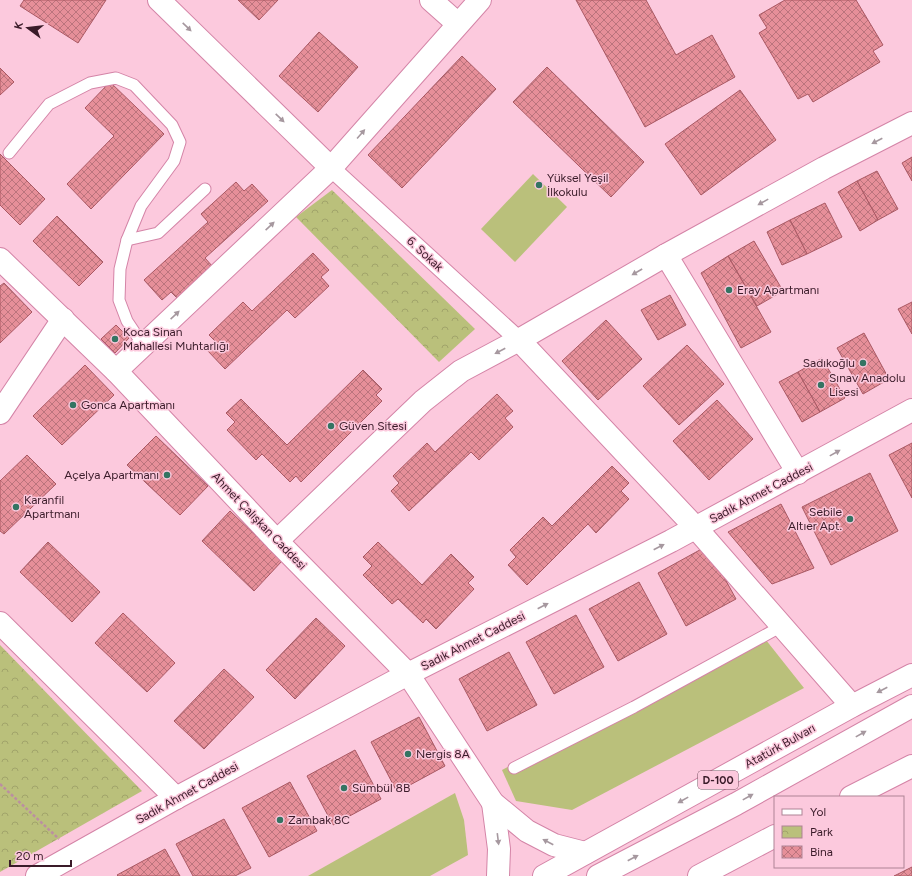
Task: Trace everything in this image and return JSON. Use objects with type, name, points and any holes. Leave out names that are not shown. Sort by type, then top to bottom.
[{"type":"street","points":[[159,0],[331,168]]},
{"type":"street","points":[[431,0],[458,24]]},
{"type":"street","points":[[116,371],[331,168],[480,0]]},
{"type":"street","points":[[277,540],[423,401],[461,371],[519,340],[666,255],[824,168],[912,123]]},
{"type":"street","name":"6. Sokak","points":[[331,168],[519,340]]},
{"type":"street","points":[[666,255],[798,473]]},
{"type":"street","name":"Ahmet Çalışkan Caddesi","points":[[0,258],[116,371],[277,540],[408,674],[493,803]]},
{"type":"street","points":[[0,413],[62,319]]},
{"type":"street","points":[[519,340],[696,528],[852,706]]},
{"type":"street","name":"Sadık Ahmet Caddesi","points":[[37,876],[176,798],[408,674],[696,528],[912,410]]},
{"type":"street","points":[[0,623],[176,798]]},
{"type":"street","name":"Atatürk Bulvarı","points":[[544,876],[912,674]]},
{"type":"street","name":"D-100","points":[[598,876],[736,804],[912,706]]},
{"type":"street","points":[[853,796],[912,766]]},
{"type":"street","points":[[493,803],[528,831],[554,845],[585,853]]},
{"type":"street","points":[[493,803],[499,849],[498,876]]},
{"type":"street","points":[[699,876],[774,837]]},
{"type":"lane","points":[[9,153],[49,104],[90,83],[116,78],[134,85],[172,125],[180,142],[174,161],[141,206],[127,240],[120,269],[119,300],[127,321],[143,346]]},
{"type":"lane","points":[[127,240],[158,233],[205,189]]},
{"type":"lane","points":[[514,768],[634,707],[782,626]]},
{"type":"path","points":[[0,784],[75,854]]},
{"type":"green space","points":[[533,174],[567,207],[515,262],[481,229]]},
{"type":"green space","points":[[332,190],[475,329],[439,362],[296,217]]},
{"type":"green space","points":[[762,635],[804,688],[572,810],[516,801],[502,770]]},
{"type":"green space","points":[[0,645],[142,791],[0,872]]},
{"type":"green space","points":[[455,793],[464,820],[468,855],[430,876],[308,876]]},
{"type":"building","points":[[24,0],[106,0],[78,43],[20,6]]},
{"type":"building","points":[[238,0],[278,0],[259,20]]},
{"type":"building","points":[[576,0],[646,0],[676,55],[712,35],[735,77],[645,127]]},
{"type":"building","points":[[785,0],[856,0],[883,45],[873,51],[880,62],[813,102],[808,94],[798,99],[759,33],[767,28],[759,15]]},
{"type":"building","points":[[319,32],[358,67],[318,112],[279,76]]},
{"type":"building","points":[[462,56],[496,89],[402,188],[368,155]]},
{"type":"building","points":[[547,67],[644,162],[611,197],[513,102]]},
{"type":"building","points":[[0,68],[14,82],[0,95]]},
{"type":"building","points":[[110,82],[164,134],[91,209],[67,184],[114,136],[85,108]]},
{"type":"building","points":[[740,90],[776,140],[701,195],[665,144]]},
{"type":"building","points":[[0,154],[45,199],[20,225],[0,205]]},
{"type":"building","points":[[912,157],[912,181],[902,163]]},
{"type":"building","points":[[877,171],[898,209],[878,220],[857,181]]},
{"type":"building","points":[[857,181],[878,220],[860,231],[838,192]]},
{"type":"building","points":[[236,182],[244,191],[252,184],[268,201],[205,258],[213,267],[178,299],[171,292],[162,300],[144,280],[208,222],[201,214]]},
{"type":"building","points":[[825,203],[842,237],[807,254],[790,220]]},
{"type":"building","points":[[57,216],[103,262],[79,286],[33,241]]},
{"type":"building","points":[[790,220],[807,254],[782,265],[767,232]]},
{"type":"building","points":[[754,241],[783,291],[757,306],[728,256]]},
{"type":"building","points":[[313,253],[329,270],[321,277],[329,286],[295,318],[287,310],[225,369],[207,350],[215,341],[209,335],[243,302],[252,311]]},
{"type":"building","name":"Eray Apartmanı","points":[[728,256],[771,332],[741,348],[701,273]]},
{"type":"building","points":[[4,283],[32,312],[0,343],[0,286]]},
{"type":"building","points":[[670,295],[686,325],[658,340],[641,310]]},
{"type":"building","points":[[912,302],[912,334],[898,309]]},
{"type":"building","points":[[606,320],[642,359],[598,400],[562,361]]},
{"type":"building","name":"Koca Sinan Mahallesi Muhtarlığı","points":[[116,325],[129,338],[115,353],[101,339]]},
{"type":"building","name":"Sadıkoğlu","points":[[864,333],[889,379],[863,394],[837,348]]},
{"type":"building","points":[[687,345],[724,384],[679,425],[643,386]]},
{"type":"building","name":"Sınav Anadolu Lisesi","points":[[822,358],[845,398],[820,412],[798,372]]},
{"type":"building","name":"Gonca Apartmanı","points":[[85,365],[114,395],[62,445],[33,416]]},
{"type":"building","name":"Güven Sitesi","points":[[363,370],[382,389],[376,395],[382,401],[301,482],[296,476],[290,482],[262,454],[256,460],[227,430],[235,422],[226,413],[241,399],[287,445]]},
{"type":"building","points":[[798,372],[820,412],[802,422],[779,382]]},
{"type":"building","points":[[497,394],[513,411],[505,418],[513,427],[479,460],[471,452],[409,511],[391,491],[399,483],[393,476],[427,443],[435,452]]},
{"type":"building","points":[[717,400],[753,439],[709,480],[673,441]]},
{"type":"building","name":"Açelya Apartmanı","points":[[156,436],[208,486],[180,515],[127,465]]},
{"type":"building","points":[[912,443],[912,498],[889,455]]},
{"type":"building","name":"Karanfil Apartmanı","points":[[27,455],[56,484],[4,534],[0,531],[0,481]]},
{"type":"building","points":[[612,466],[629,483],[621,491],[629,499],[596,533],[588,524],[527,585],[508,565],[516,557],[510,550],[543,517],[552,526]]},
{"type":"building","name":"Sebile Altıer Apt.","points":[[870,473],[898,531],[831,565],[802,507]]},
{"type":"building","points":[[781,504],[814,568],[772,584],[728,532]]},
{"type":"building","points":[[230,511],[282,561],[254,591],[202,541]]},
{"type":"building","points":[[48,542],[100,592],[72,622],[20,572]]},
{"type":"building","points":[[378,542],[422,585],[451,554],[474,577],[468,583],[474,589],[436,629],[426,619],[423,623],[398,599],[392,604],[363,575],[372,566],[363,557]]},
{"type":"building","points":[[707,546],[736,599],[686,626],[658,573]]},
{"type":"building","points":[[639,582],[667,634],[618,661],[589,609]]},
{"type":"building","points":[[123,613],[175,663],[147,692],[95,643]]},
{"type":"building","points":[[576,615],[604,667],[554,694],[526,642]]},
{"type":"building","points":[[316,618],[345,646],[295,699],[266,670]]},
{"type":"building","points":[[509,652],[537,705],[487,731],[459,679]]},
{"type":"building","points":[[224,669],[254,697],[204,749],[174,721]]},
{"type":"building","name":"Nergis 8A","points":[[419,717],[445,766],[397,792],[371,742]]},
{"type":"building","name":"Sümbül 8B","points":[[355,750],[381,799],[333,825],[307,776]]},
{"type":"building","name":"Zambak 8C","points":[[290,782],[317,831],[269,857],[242,808]]},
{"type":"building","points":[[224,819],[251,868],[235,876],[193,876],[176,844]]},
{"type":"building","points":[[165,849],[180,876],[117,875]]},
{"type":"building","points":[[912,867],[912,876],[894,876]]},
{"type":"place","name":"Yüksel Yeşil İlkokulu","points":[[539,185]]},
{"type":"place","name":"Eray Apartmanı","points":[[729,290]]},
{"type":"place","name":"Koca Sinan Mahallesi Muhtarlığı","points":[[115,339]]},
{"type":"place","name":"Sadıkoğlu","points":[[863,363]]},
{"type":"place","name":"Sınav Anadolu Lisesi","points":[[821,385]]},
{"type":"place","name":"Gonca Apartmanı","points":[[73,405]]},
{"type":"place","name":"Güven Sitesi","points":[[331,426]]},
{"type":"place","name":"Açelya Apartmanı","points":[[167,475]]},
{"type":"place","name":"Karanfil Apartmanı","points":[[16,507]]},
{"type":"place","name":"Sebile Altıer Apt.","points":[[850,519]]},
{"type":"place","name":"Nergis 8A","points":[[408,754]]},
{"type":"place","name":"Sümbül 8B","points":[[344,788]]},
{"type":"place","name":"Zambak 8C","points":[[280,820]]}]
